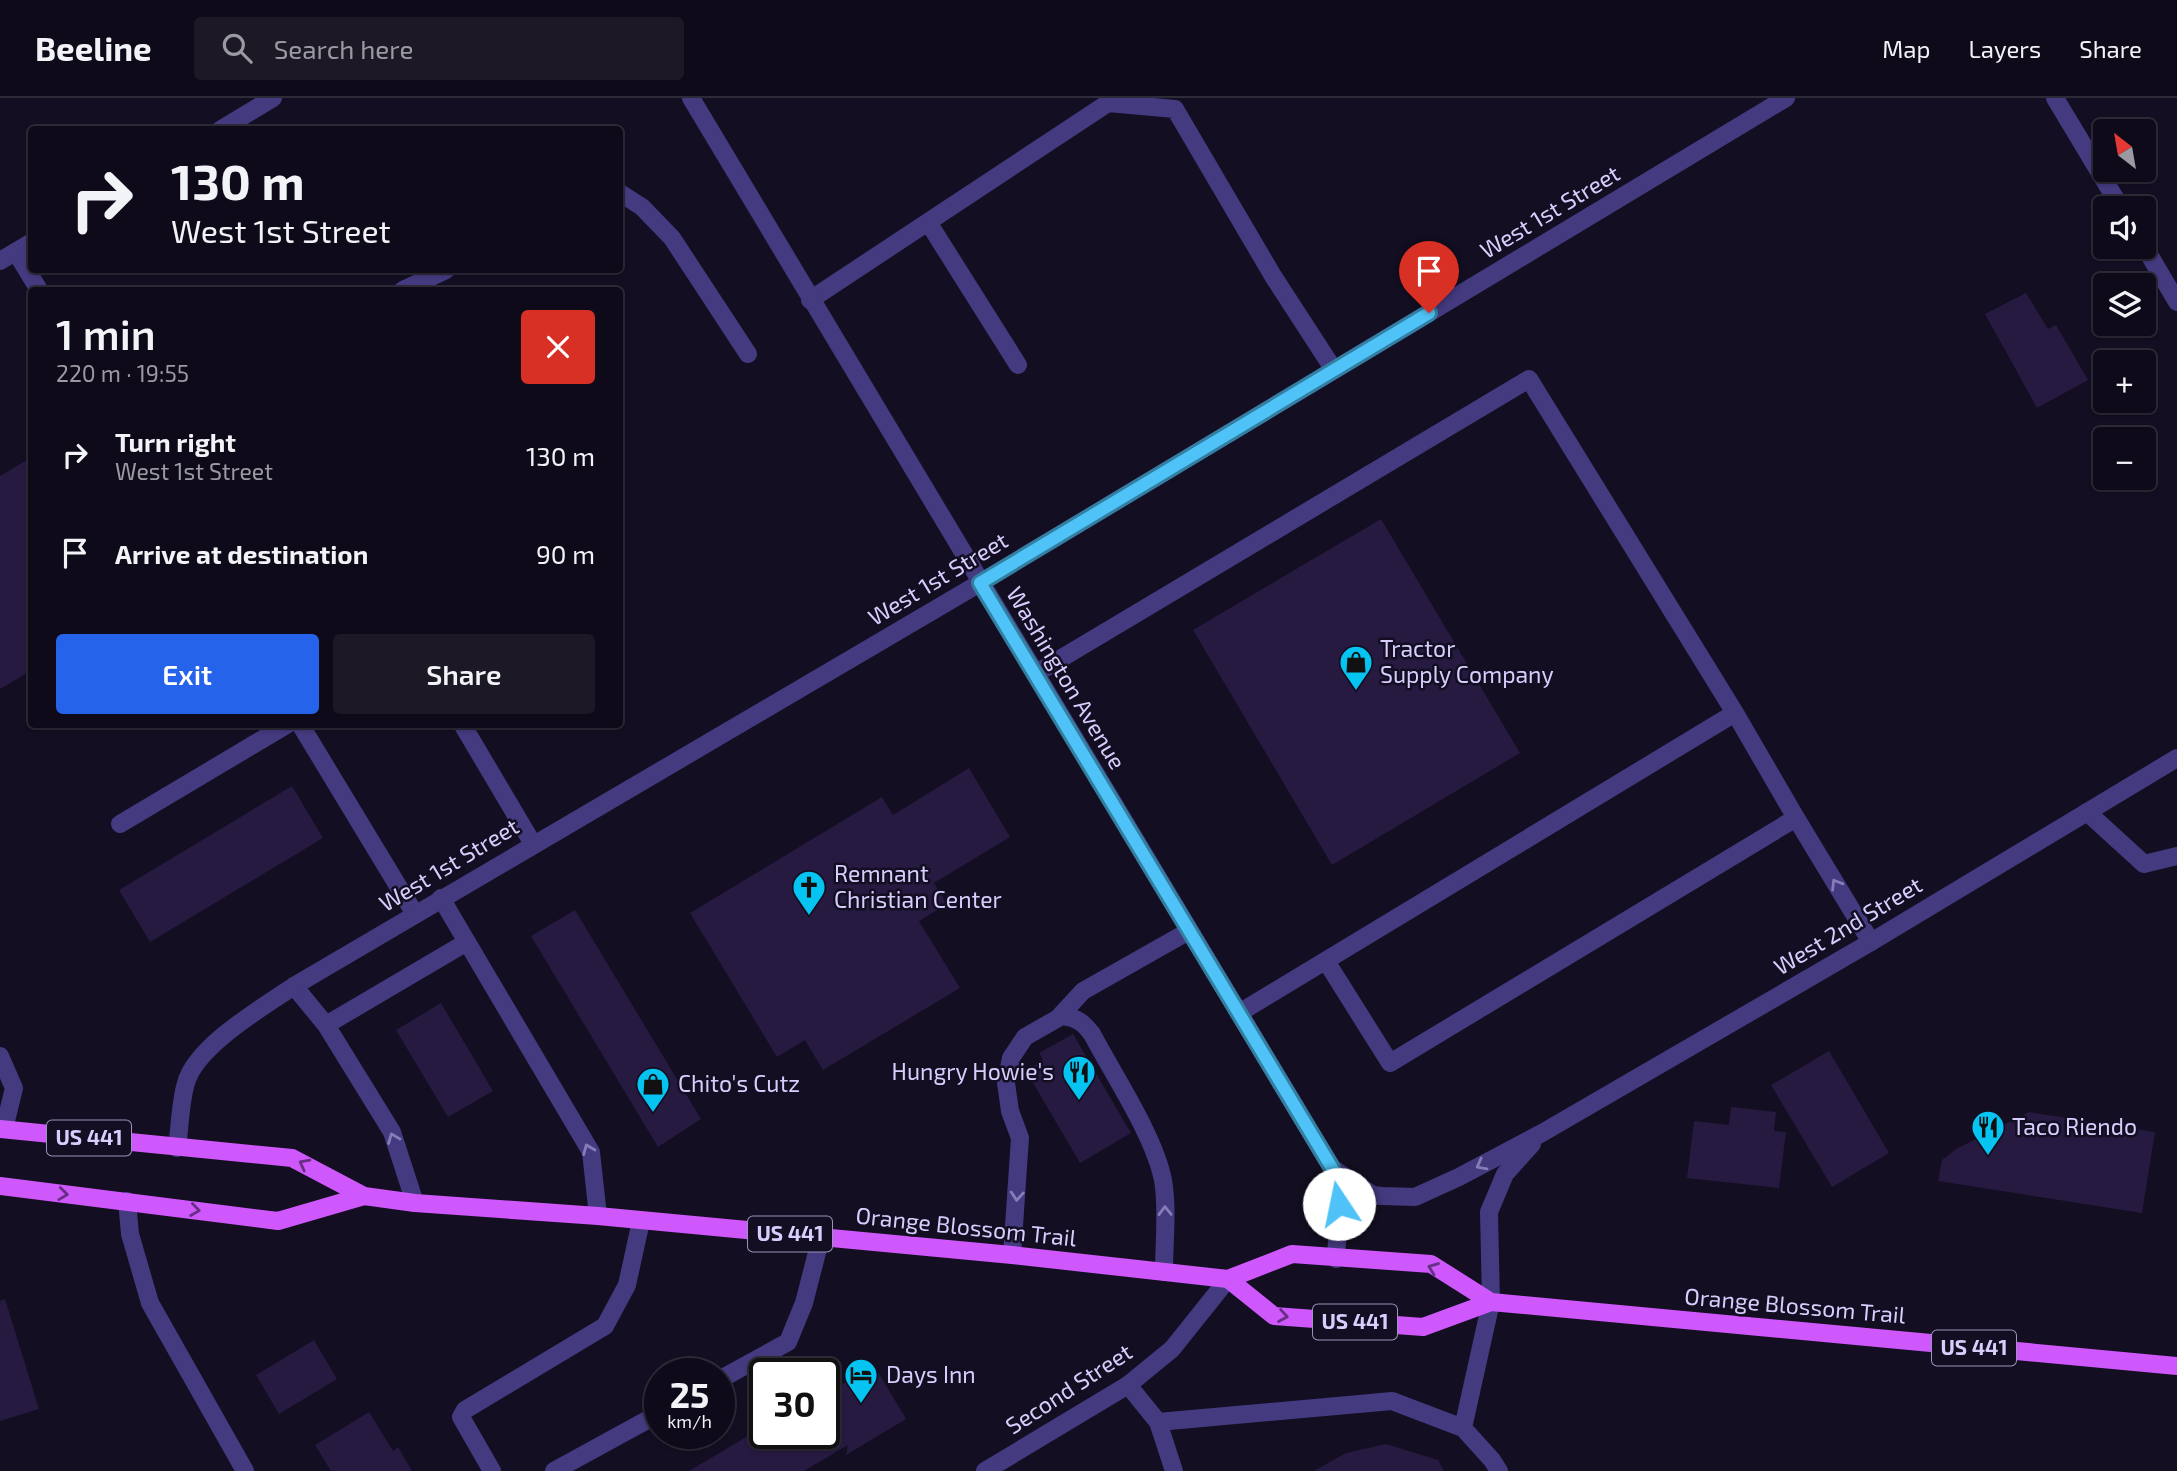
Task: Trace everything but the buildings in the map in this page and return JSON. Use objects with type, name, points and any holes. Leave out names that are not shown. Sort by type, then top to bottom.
[{"type":"main road","name":"Orange Blossom Trail","points":[[2,1129],[292,1158],[364,1196],[415,1203],[641,1220],[1012,1255],[1228,1279],[1292,1254],[1431,1265],[1491,1302]]},
{"type":"main road","name":"Orange Blossom Trail","points":[[0,1186],[278,1221],[364,1196]]},
{"type":"main road","name":"Orange Blossom Trail","points":[[1228,1279],[1274,1316],[1423,1327],[1491,1302],[2177,1366]]},
{"type":"street","points":[[226,126],[272,98]]},
{"type":"street","name":"Washington Avenue","points":[[691,98],[1332,1168],[1339,1204],[1336,1259]]},
{"type":"street","name":"West 1st Street","points":[[177,1148],[186,1080],[204,1053],[225,1033],[294,986],[980,583],[1786,98]]},
{"type":"street","points":[[2055,98],[2114,196]]},
{"type":"street","points":[[810,300],[1108,103],[1174,109],[1273,276],[1334,370]]},
{"type":"street","points":[[623,195],[642,207],[672,237],[748,354]]},
{"type":"street","points":[[928,222],[1018,365]]},
{"type":"street","points":[[16,252],[28,272]]},
{"type":"street","points":[[2152,259],[2177,302]]},
{"type":"street","points":[[409,287],[440,273]]},
{"type":"street","points":[[1035,674],[1529,379],[1735,713],[1871,942]]},
{"type":"street","points":[[1239,1013],[1735,713]]},
{"type":"street","points":[[120,824],[281,728]]},
{"type":"street","points":[[302,728],[415,914]]},
{"type":"street","points":[[464,728],[533,844]]},
{"type":"street","name":"West 2nd Street","points":[[1332,1168],[1373,1195],[1415,1197],[1459,1177],[1542,1133],[1871,942],[2177,758]]},
{"type":"street","points":[[2087,812],[2144,864],[2177,856]]},
{"type":"street","points":[[1326,961],[1390,1063],[1796,818]]},
{"type":"street","points":[[441,898],[591,1152],[598,1216]]},
{"type":"street","points":[[1058,1018],[1083,991],[1189,931]]},
{"type":"street","points":[[326,1025],[467,942]]},
{"type":"street","points":[[294,986],[326,1025],[392,1132],[415,1203]]},
{"type":"street","points":[[1012,1255],[1020,1138],[1010,1111],[1006,1083],[1011,1058],[1025,1037],[1062,1016],[1075,1018],[1092,1034],[1155,1151],[1164,1194],[1164,1272]]},
{"type":"street","points":[[0,1056],[14,1088],[2,1129]]},
{"type":"street","name":"West 2nd Street","points":[[1463,1428],[1491,1302],[1489,1212],[1505,1174],[1542,1133]]},
{"type":"street","points":[[127,1201],[130,1234],[150,1303],[245,1471]]},
{"type":"street","points":[[492,1471],[461,1417],[465,1410],[606,1326],[627,1285],[641,1220]]},
{"type":"street","points":[[735,1371],[788,1342],[804,1303],[821,1237]]},
{"type":"street","name":"Second Street","points":[[985,1471],[1128,1385],[1172,1349],[1228,1279]]},
{"type":"street","points":[[1128,1385],[1158,1422],[1174,1471]]},
{"type":"street","points":[[1158,1422],[1392,1401],[1463,1428],[1499,1471]]},
{"type":"street","points":[[554,1471],[644,1422]]},
{"type":"place","name":"Tractor Supply Company","points":[[1356,692]]},
{"type":"place","name":"Remnant Christian Center","points":[[809,917]]},
{"type":"place","name":"Hungry Howie's","points":[[1079,1102]]},
{"type":"place","name":"Chito's Cutz","points":[[653,1114]]},
{"type":"place","name":"Taco Riendo","points":[[1988,1157]]},
{"type":"place","name":"Days Inn","points":[[861,1405]]},
{"type":"route","points":[[1339,1204],[1332,1168],[980,583],[1429,313]]}]
